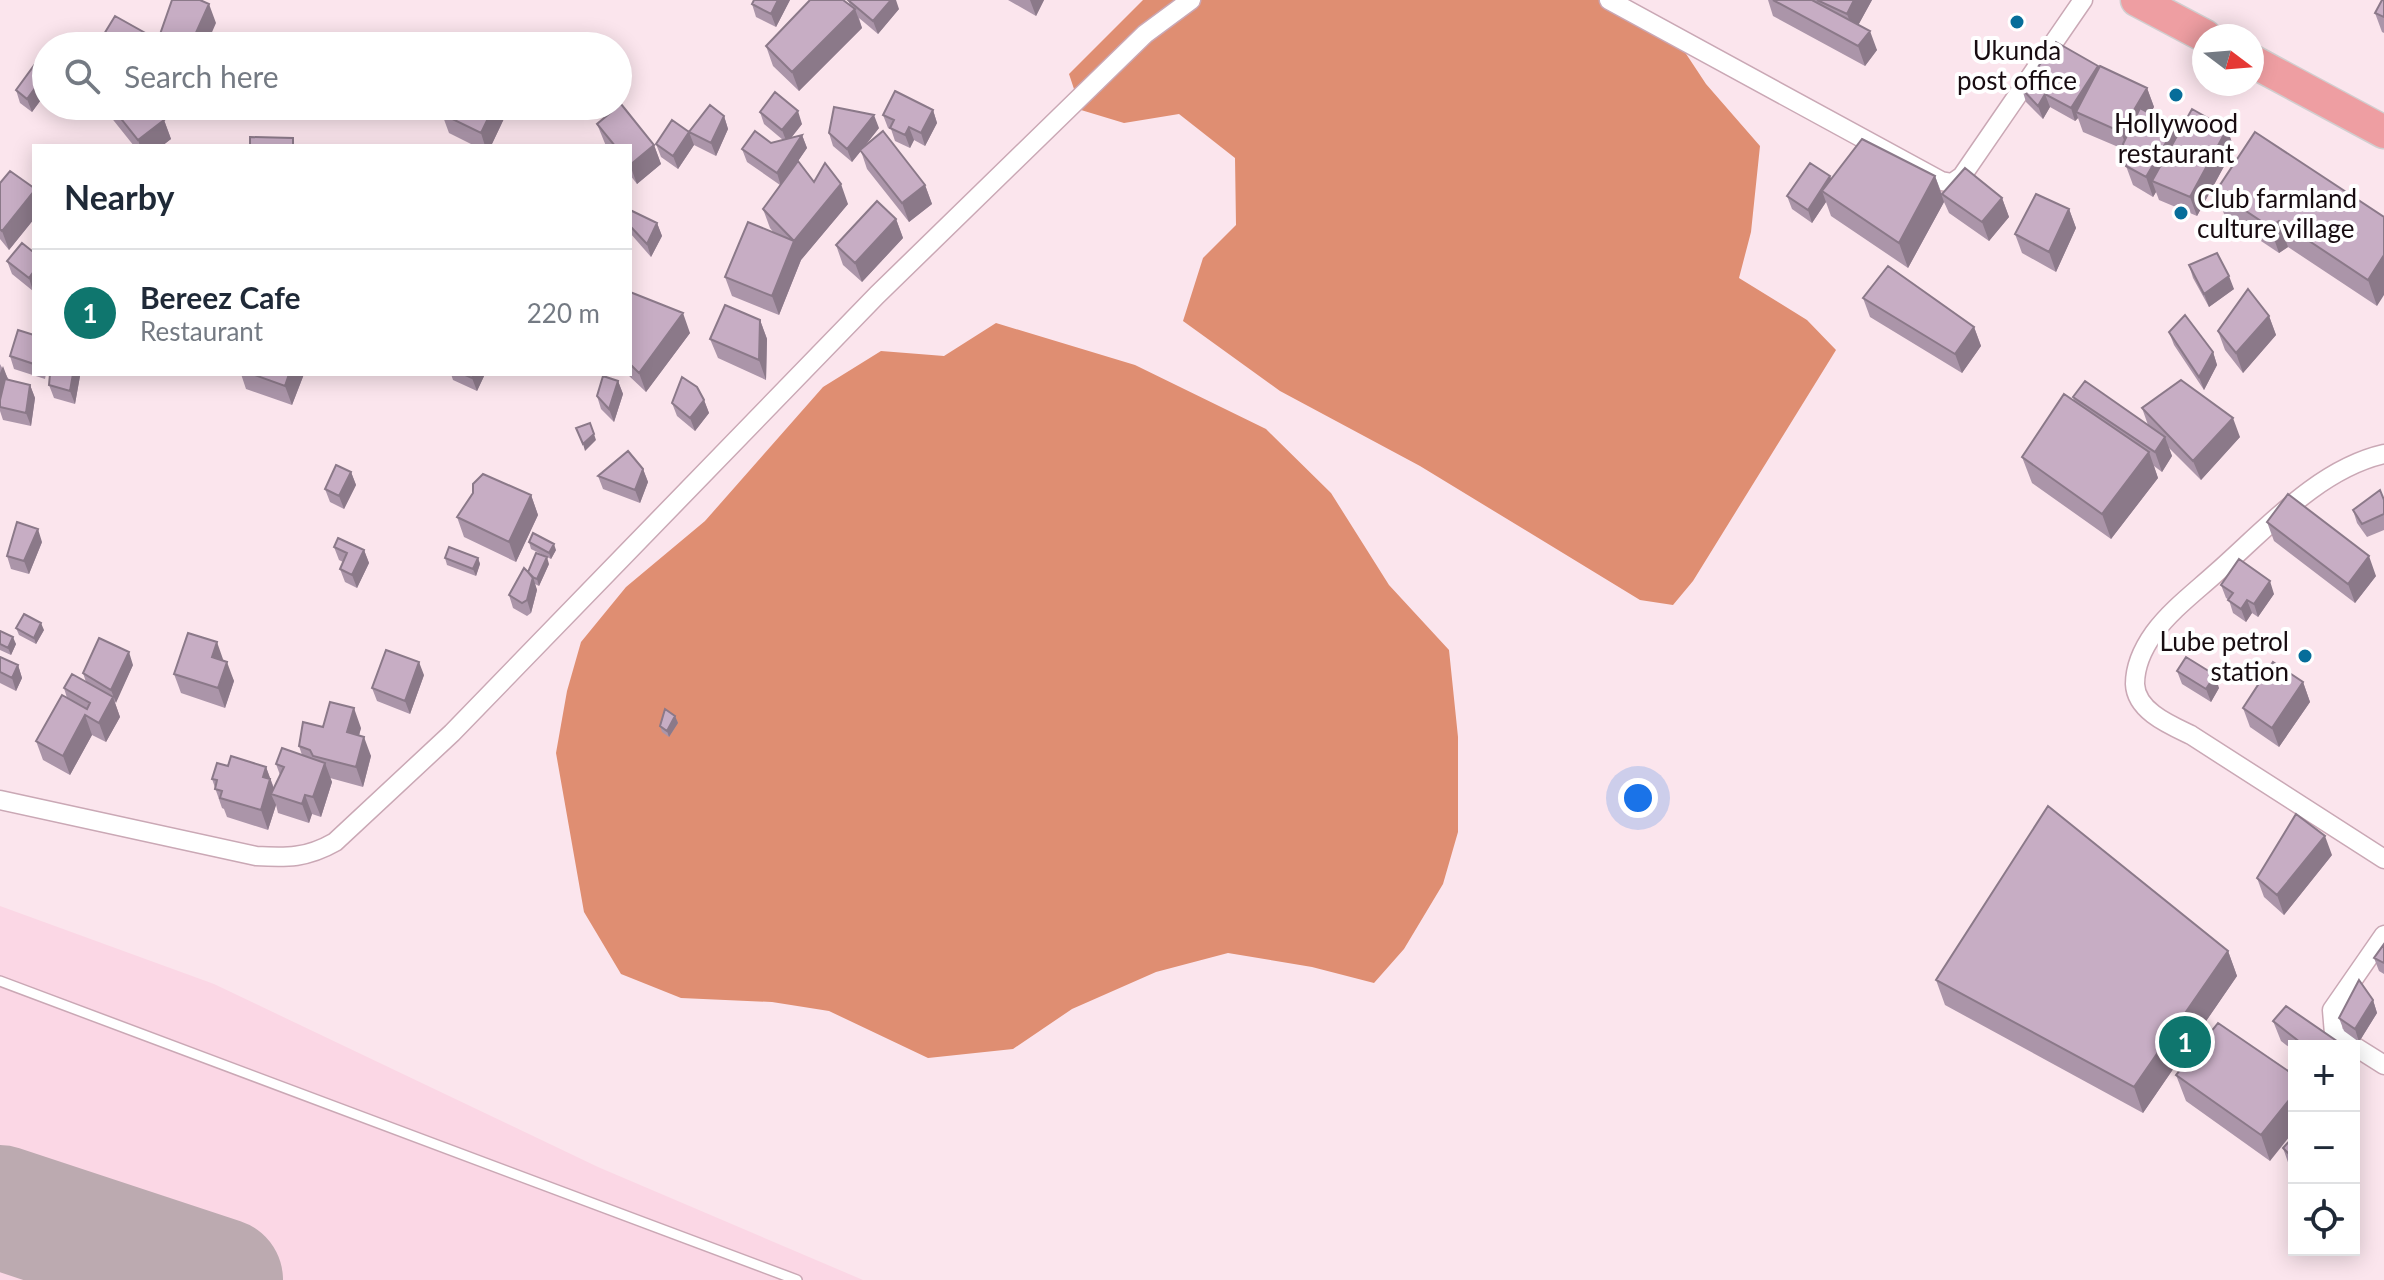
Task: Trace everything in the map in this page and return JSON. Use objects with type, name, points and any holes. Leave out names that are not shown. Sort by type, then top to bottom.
[{"type":"highway","points":[[2137,0],[2192,29]]},
{"type":"highway","points":[[2264,67],[2384,132]]},
{"type":"street","points":[[0,800],[256,856],[290,859],[313,854],[335,842],[452,733],[877,295],[1145,34],[1191,0]]},
{"type":"street","points":[[1609,0],[1941,181],[1952,183],[1962,176],[2083,0]]},
{"type":"street","points":[[2384,454],[2367,458],[2311,490],[2167,617],[2139,661],[2135,686],[2144,705],[2164,722],[2191,735],[2384,859]]},
{"type":"street","points":[[2344,1040],[2334,1034],[2332,1010],[2384,935]]},
{"type":"street","points":[[2360,1050],[2384,1065]]},
{"type":"lane","points":[[0,981],[797,1280]]},
{"type":"shaded area","points":[[1143,0],[1629,0],[1667,25],[1706,84],[1760,146],[1751,232],[1739,278],[1807,320],[1836,350],[1693,581],[1673,605],[1640,600],[1420,466],[1280,391],[1183,321],[1203,258],[1236,225],[1235,158],[1179,114],[1124,123],[1081,110],[1069,74]]},
{"type":"shaded area","points":[[996,323],[1135,365],[1266,429],[1331,493],[1389,585],[1449,650],[1458,737],[1458,832],[1443,884],[1404,949],[1374,983],[1312,967],[1228,953],[1156,972],[1072,1009],[1013,1049],[928,1058],[829,1011],[772,1002],[681,998],[621,974],[584,912],[556,753],[567,691],[581,642],[626,587],[705,521],[823,387],[881,351],[944,356]]},
{"type":"shaded area","points":[[0,906],[214,984],[598,1167],[863,1280],[0,1280]]},
{"type":"building","points":[[172,0],[200,0],[209,4],[196,32],[161,32]]},
{"type":"building","points":[[754,0],[778,0],[771,14],[752,4]]},
{"type":"building","points":[[810,0],[843,0],[855,9],[792,72],[766,46]]},
{"type":"building","points":[[848,0],[891,0],[873,21]]},
{"type":"building","points":[[1773,0],[1812,0],[1870,31],[1858,46]]},
{"type":"building","points":[[1817,0],[1854,0],[1847,14]]},
{"type":"building","points":[[2384,0],[2384,17],[2375,13]]},
{"type":"building","points":[[115,16],[144,32],[105,32]]},
{"type":"building","points":[[2056,42],[2098,66],[2071,108],[2045,94],[2038,106],[2022,89]]},
{"type":"building","points":[[2100,66],[2147,88],[2121,132],[2076,112]]},
{"type":"building","points":[[32,68],[32,92],[27,99],[16,90]]},
{"type":"building","points":[[895,91],[933,110],[921,133],[909,127],[905,135],[890,128],[894,120],[883,115]]},
{"type":"building","points":[[775,92],[798,111],[782,130],[760,112]]},
{"type":"building","points":[[710,105],[724,116],[711,143],[689,132]]},
{"type":"building","points":[[834,107],[874,115],[847,149],[829,133]]},
{"type":"building","points":[[2140,108],[2175,127],[2146,177],[2126,166],[2123,144]]},
{"type":"building","points":[[2192,109],[2227,129],[2190,197],[2152,181]]},
{"type":"building","points":[[632,118],[654,145],[632,163],[632,144],[613,144],[597,124],[602,120]]},
{"type":"building","points":[[122,120],[164,120],[138,140]]},
{"type":"building","points":[[454,120],[487,120],[481,133]]},
{"type":"building","points":[[672,120],[689,132],[673,156],[656,144]]},
{"type":"building","points":[[755,131],[771,143],[802,135],[777,173],[742,149]]},
{"type":"building","points":[[883,131],[925,185],[902,203],[860,150]]},
{"type":"building","points":[[2255,132],[2384,217],[2384,255],[2368,280],[2279,221],[2270,227],[2216,191]]},
{"type":"building","points":[[250,137],[293,138],[293,144],[250,144]]},
{"type":"building","points":[[1862,139],[1935,176],[1899,243],[1822,191]]},
{"type":"building","points":[[798,161],[814,182],[825,163],[841,184],[794,241],[763,209]]},
{"type":"building","points":[[1810,163],[1830,176],[1808,210],[1787,196]]},
{"type":"building","points":[[1965,168],[2002,198],[1982,222],[1942,194]]},
{"type":"building","points":[[10,171],[32,187],[32,194],[2,231],[0,229],[0,183]]},
{"type":"building","points":[[2036,194],[2069,209],[2049,252],[2015,234]]},
{"type":"building","points":[[877,201],[896,219],[855,263],[836,245]]},
{"type":"building","points":[[632,211],[657,223],[647,244],[632,228]]},
{"type":"building","points":[[748,222],[794,241],[772,296],[725,277]]},
{"type":"building","points":[[22,243],[32,251],[32,274],[29,278],[7,261]]},
{"type":"building","points":[[2217,253],[2229,276],[2204,294],[2189,265]]},
{"type":"building","points":[[1888,266],[1974,327],[1955,354],[1863,298]]},
{"type":"building","points":[[2248,289],[2269,316],[2236,353],[2218,331]]},
{"type":"building","points":[[632,293],[683,313],[639,373],[632,366]]},
{"type":"building","points":[[725,305],[760,320],[759,360],[710,339]]},
{"type":"building","points":[[2185,315],[2213,352],[2199,377],[2169,332]]},
{"type":"building","points":[[18,330],[32,334],[32,363],[10,356]]},
{"type":"building","points":[[50,376],[73,376],[70,391],[49,385]]},
{"type":"building","points":[[258,376],[288,376],[285,386]]},
{"type":"building","points":[[603,376],[618,381],[609,409],[597,396]]},
{"type":"building","points":[[682,377],[697,387],[704,400],[690,418],[672,403]]},
{"type":"building","points":[[5,379],[30,385],[26,413],[0,407]]},
{"type":"building","points":[[2181,380],[2233,418],[2193,461],[2142,408]]},
{"type":"building","points":[[2085,381],[2165,437],[2155,452],[2073,397]]},
{"type":"building","points":[[2064,394],[2149,452],[2102,514],[2022,457]]},
{"type":"building","points":[[590,423],[594,434],[583,444],[576,428]]},
{"type":"building","points":[[628,451],[643,469],[635,490],[598,476]]},
{"type":"building","points":[[336,465],[351,472],[339,496],[325,489]]},
{"type":"building","points":[[483,474],[531,495],[509,542],[457,517],[473,493],[473,484]]},
{"type":"building","points":[[2380,490],[2384,514],[2362,524],[2353,510]]},
{"type":"building","points":[[2288,494],[2369,556],[2348,584],[2267,522]]},
{"type":"building","points":[[17,522],[38,529],[24,561],[7,556]]},
{"type":"building","points":[[533,533],[554,544],[549,553],[529,542]]},
{"type":"building","points":[[338,538],[364,550],[352,575],[340,569],[347,553],[334,547]]},
{"type":"building","points":[[449,547],[478,558],[473,569],[445,558]]},
{"type":"building","points":[[536,553],[547,557],[537,579],[528,572]]},
{"type":"building","points":[[2239,559],[2270,581],[2254,604],[2247,600],[2241,609],[2228,600],[2233,593],[2221,585]]},
{"type":"building","points":[[524,568],[533,577],[527,600],[522,603],[509,595]]},
{"type":"building","points":[[24,614],[41,623],[34,638],[16,628]]},
{"type":"building","points":[[0,631],[13,637],[8,648],[0,644]]},
{"type":"building","points":[[188,633],[217,642],[212,657],[227,662],[218,688],[174,674]]},
{"type":"building","points":[[99,638],[129,652],[111,690],[83,673]]},
{"type":"building","points":[[386,650],[419,662],[405,701],[372,688]]},
{"type":"building","points":[[0,657],[18,665],[12,678],[0,672]]},
{"type":"building","points":[[2186,657],[2215,675],[2206,689],[2177,671]]},
{"type":"building","points":[[2273,662],[2303,682],[2272,728],[2243,708]]},
{"type":"building","points":[[72,674],[113,697],[99,723],[85,715],[63,756],[36,741],[62,695],[87,709],[90,703],[64,688]]},
{"type":"building","points":[[330,702],[354,708],[347,732],[364,737],[356,767],[313,756],[310,750],[299,746],[303,722],[323,727]]},
{"type":"building","points":[[665,709],[675,716],[667,731],[660,726]]},
{"type":"building","points":[[282,748],[325,763],[313,797],[305,795],[302,804],[271,794],[284,767],[276,764]]},
{"type":"building","points":[[231,756],[266,767],[263,777],[270,779],[261,810],[220,798],[222,791],[215,789],[217,780],[212,779],[217,763],[228,766]]},
{"type":"building","points":[[2048,806],[2228,951],[2134,1087],[1936,980]]},
{"type":"building","points":[[2296,814],[2325,836],[2277,895],[2257,878]]},
{"type":"building","points":[[2384,944],[2384,963],[2374,958]]},
{"type":"building","points":[[2359,980],[2373,1000],[2355,1029],[2339,1018]]},
{"type":"building","points":[[2286,1006],[2335,1040],[2297,1040],[2273,1021]]},
{"type":"building","points":[[2218,1023],[2288,1071],[2288,1101],[2261,1135],[2176,1075]]},
{"type":"runway","points":[[0,1207],[221,1280]]},
{"type":"place","name":"Ukunda post office","points":[[2017,22]]},
{"type":"place","name":"Hollywood restaurant","points":[[2176,95]]},
{"type":"place","name":"Club farmland culture village","points":[[2181,213]]},
{"type":"place","name":"Lube petrol station","points":[[2305,656]]},
{"type":"place","name":"Bereez Cafe","points":[[2185,1042]]}]
